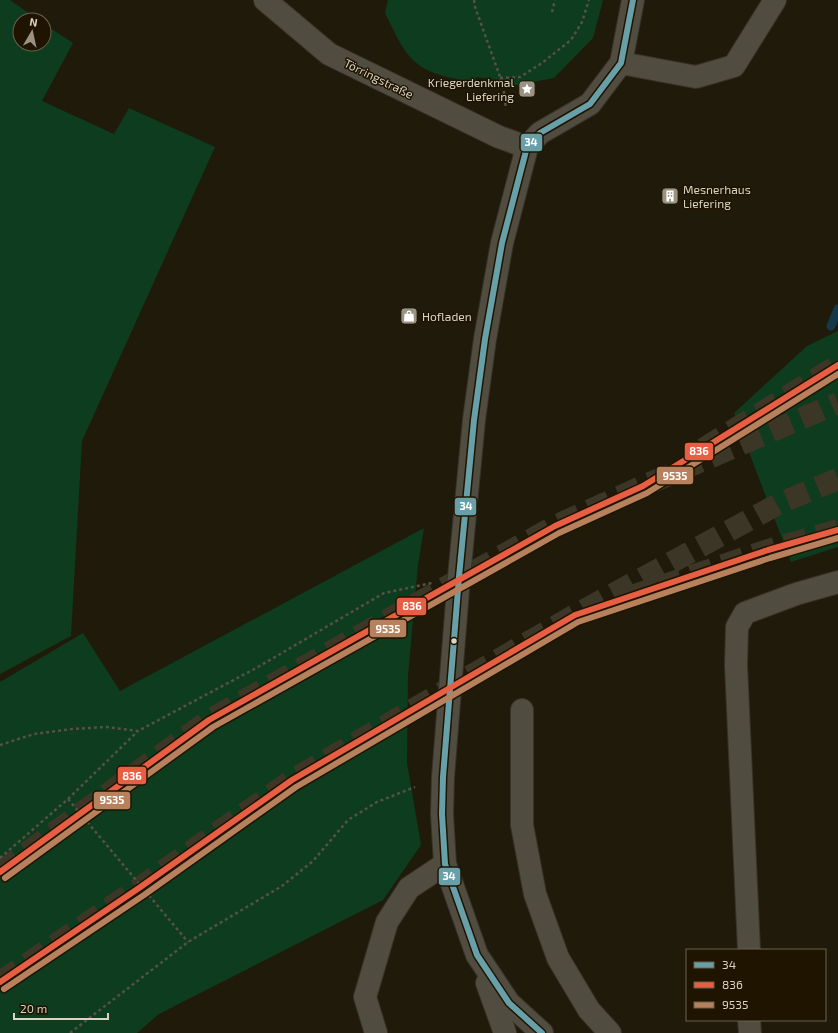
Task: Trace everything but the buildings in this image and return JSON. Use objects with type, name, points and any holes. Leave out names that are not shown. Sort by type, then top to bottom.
[{"type":"street","name":"Törringstraße","points":[[265,0],[329,54],[499,137],[527,147]]},
{"type":"street","points":[[505,1033],[445,864],[442,814],[443,777],[458,577],[474,420],[485,339],[502,243],[527,147],[540,133],[590,104],[621,63],[633,0]]},
{"type":"street","points":[[621,63],[696,77],[734,66],[775,0]]},
{"type":"street","points":[[749,949],[736,665],[736,626],[745,613],[796,594],[838,582]]},
{"type":"street","points":[[522,710],[522,825],[536,894],[558,958],[589,1010],[610,1033]]},
{"type":"street","points":[[376,1033],[365,997],[387,922],[409,888],[445,864]]},
{"type":"street","points":[[477,955],[509,1003],[542,1033]]},
{"type":"street","points":[[750,1021],[750,1033]]},
{"type":"path","points":[[474,0],[475,7],[503,85],[506,113],[499,137]]},
{"type":"path","points":[[552,12],[555,0]]},
{"type":"path","points":[[500,78],[520,77],[542,63],[571,40],[582,22],[589,0]]},
{"type":"path","points":[[0,858],[68,799],[138,731],[258,667],[384,593],[458,577]]},
{"type":"path","points":[[0,745],[34,734],[72,729],[106,727],[138,731]]},
{"type":"path","points":[[70,1033],[188,942],[282,886],[313,861],[348,820],[377,802],[443,777]]},
{"type":"path","points":[[68,799],[188,942]]},
{"type":"green space","points":[[0,0],[10,0],[27,12],[12,12],[12,52],[52,52],[52,29],[73,43],[42,101],[114,134],[129,108],[215,147],[82,441],[71,636],[0,674]]},
{"type":"green space","points":[[388,0],[603,0],[593,38],[554,78],[513,86],[492,84],[492,79],[476,77],[475,82],[450,78],[425,69],[412,59],[397,37],[385,13]]},
{"type":"green space","points":[[838,331],[838,547],[791,562],[734,413],[807,346]]},
{"type":"green space","points":[[424,528],[418,565],[408,676],[407,763],[421,845],[383,900],[159,1014],[137,1033],[0,1033],[0,682],[83,633],[120,691]]},
{"type":"waterway","points":[[831,326],[838,309]]},
{"type":"tunnel","points":[[703,449],[838,365]]},
{"type":"tunnel","points":[[0,872],[209,720],[555,526],[643,486],[838,403]]},
{"type":"tunnel","points":[[0,982],[139,888],[292,780],[575,615],[780,503],[838,479]]},
{"type":"tunnel","points":[[629,597],[768,550],[838,530]]},
{"type":"transit line","name":"34","points":[[542,1033],[509,1003],[477,955],[445,864],[442,814],[443,777],[459,577],[474,420],[485,339],[502,243],[527,147],[540,133],[590,104],[621,63],[633,0]]},
{"type":"transit line","name":"836","points":[[0,872],[209,720],[555,526],[643,486],[838,365]]},
{"type":"transit line","name":"9535","points":[[5,878],[213,727],[559,533],[647,493],[838,374]]},
{"type":"transit line","name":"836","points":[[0,982],[139,888],[292,780],[575,615],[768,550],[838,530]]},
{"type":"transit line","name":"9535","points":[[4,989],[144,895],[296,787],[578,622],[770,558],[838,538]]},
{"type":"place","name":"Kriegerdenkmal Liefering","points":[[527,89]]},
{"type":"place","name":"Mesnerhaus Liefering","points":[[670,196]]},
{"type":"place","name":"Hofladen","points":[[409,316]]}]
